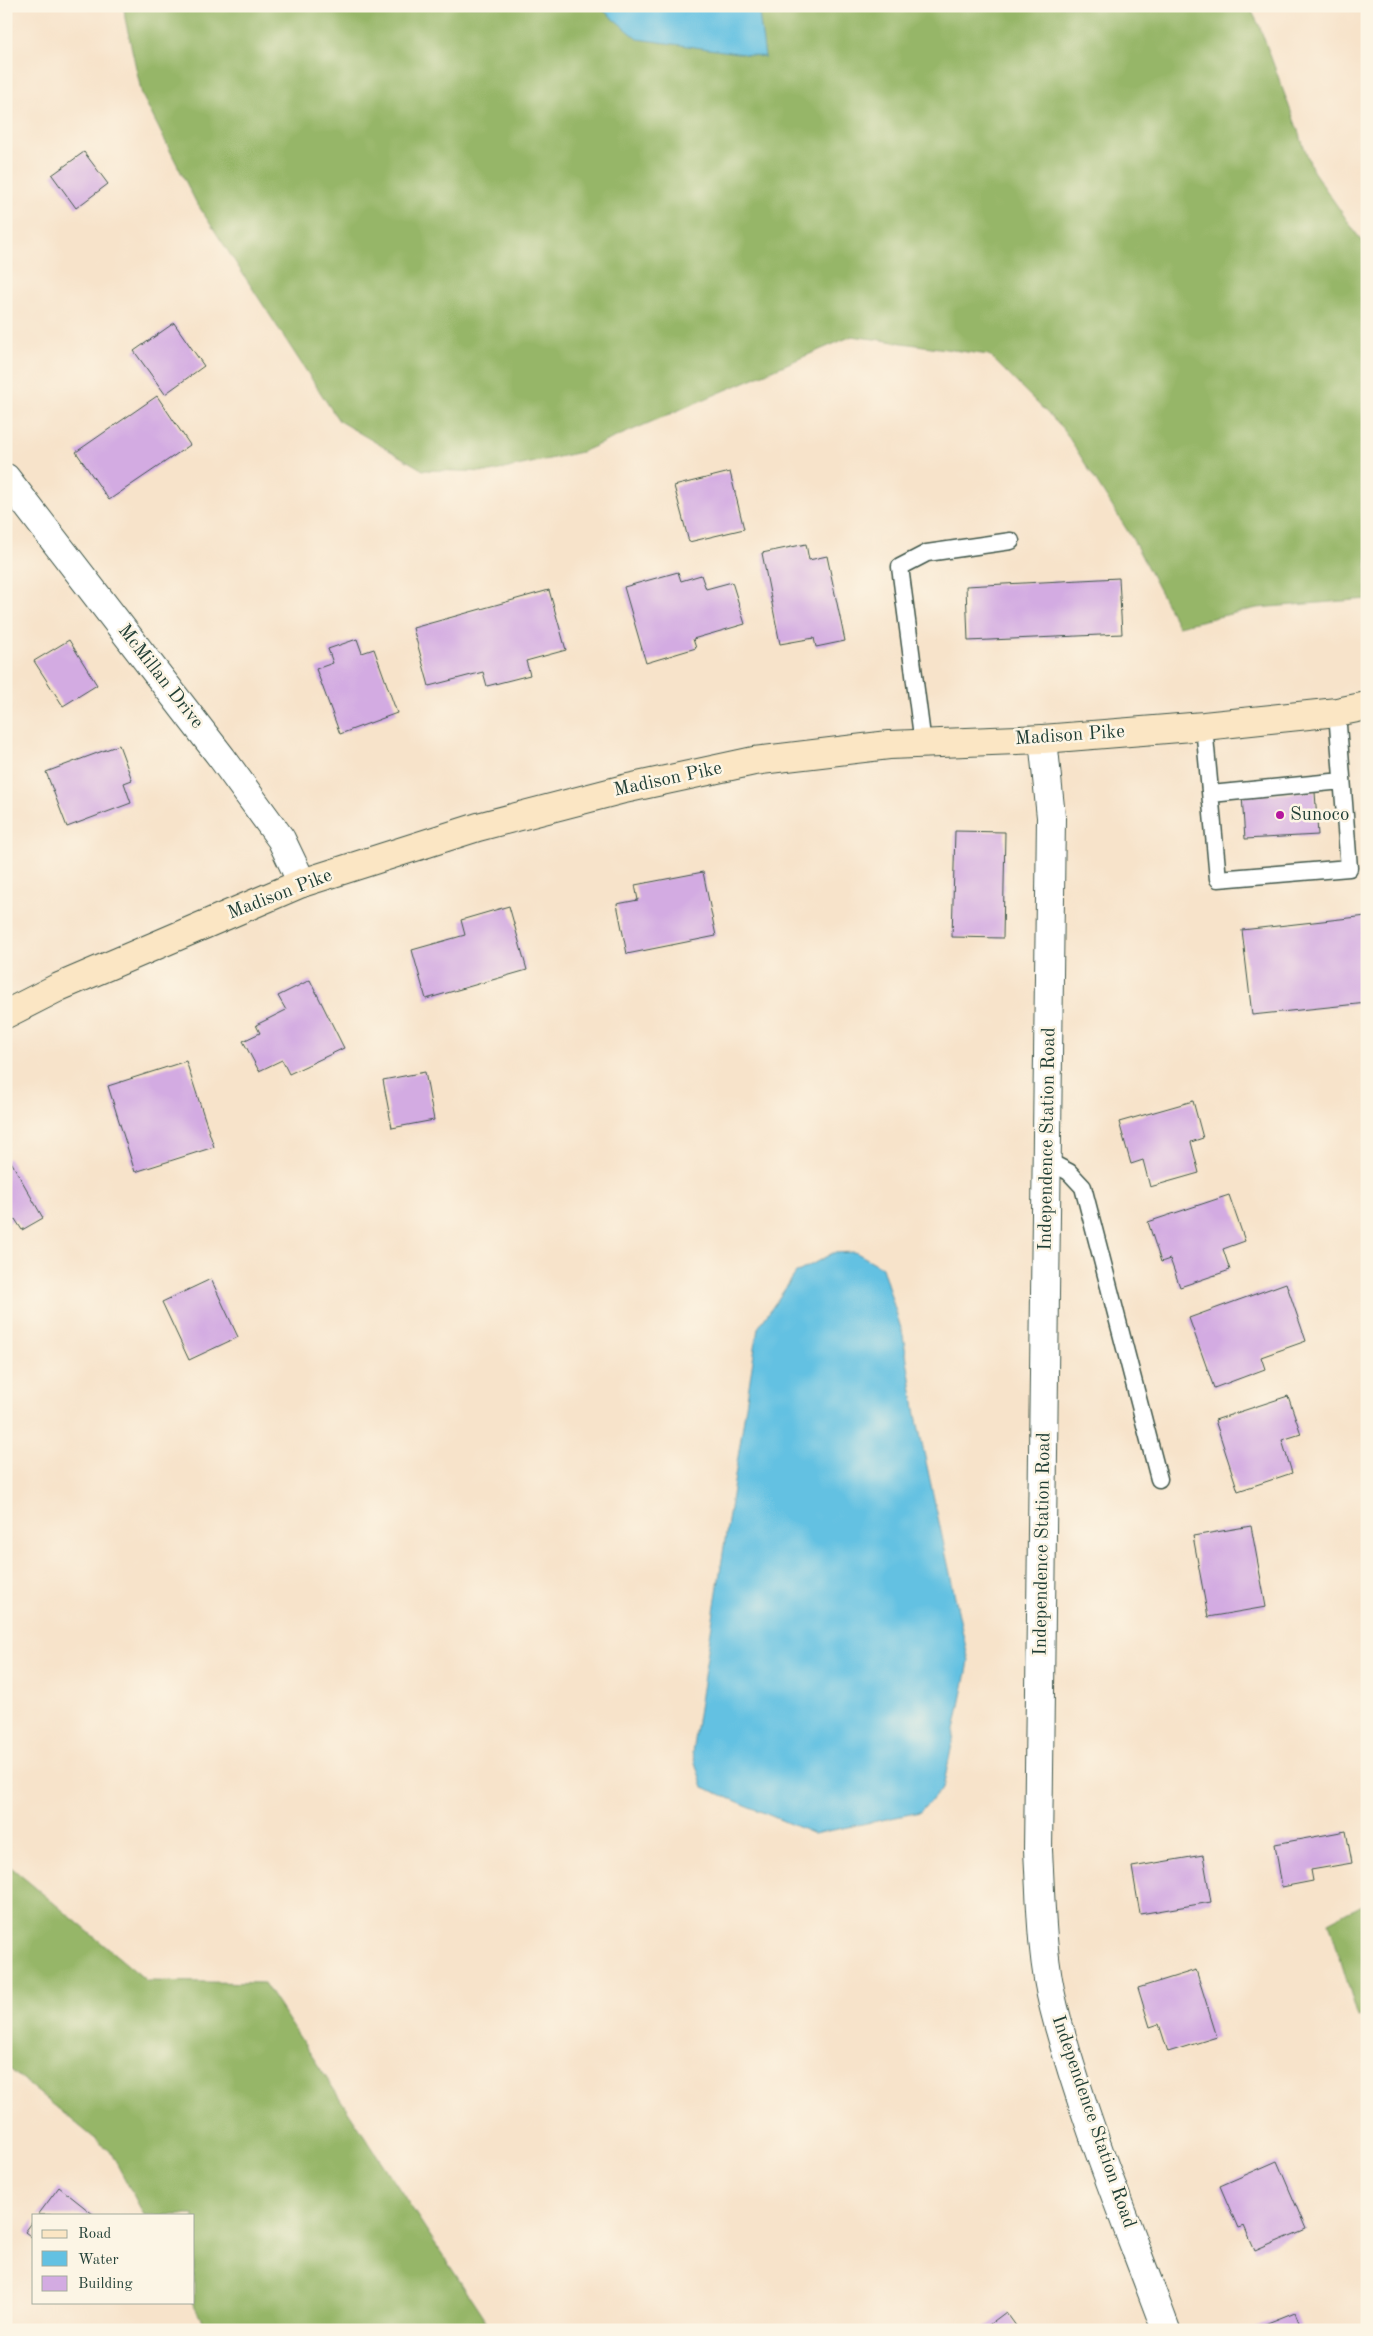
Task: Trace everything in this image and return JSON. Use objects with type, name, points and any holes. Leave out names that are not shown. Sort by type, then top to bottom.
[{"type":"main road","name":"Madison Pike","points":[[6,1014],[59,987],[302,883],[478,827],[624,789],[754,761],[889,745],[1043,739],[1204,726],[1337,712],[1367,706]]},
{"type":"street","name":"McMillan Drive","points":[[6,478],[222,758],[281,839],[302,883]]},
{"type":"street","name":"Independence Station Road","points":[[1043,739],[1051,817],[1038,1850],[1043,1935],[1054,2007],[1080,2093],[1166,2330]]},
{"type":"lane","points":[[923,744],[900,567],[928,553],[1011,542]]},
{"type":"lane","points":[[1204,726],[1218,879],[1350,868],[1337,712]]},
{"type":"lane","points":[[1211,794],[1342,781]]},
{"type":"lane","points":[[1048,1161],[1069,1172],[1083,1187],[1160,1479]]},
{"type":"green space","points":[[124,6],[1249,6],[1259,25],[1313,171],[1367,249],[1367,599],[1257,608],[1178,626],[1132,538],[1064,430],[989,355],[852,336],[581,452],[490,472],[423,470],[339,421],[196,202],[142,95]]},
{"type":"green space","points":[[6,1863],[147,1981],[264,1983],[492,2330],[207,2330],[193,2304],[195,2304],[195,2214],[143,2214],[110,2151],[6,2066]]},
{"type":"green space","points":[[1367,1902],[1367,2015],[1358,2017],[1329,1922]]},
{"type":"water","points":[[598,6],[758,6],[765,57],[638,39]]},
{"type":"water","points":[[855,1252],[882,1267],[903,1335],[916,1415],[969,1662],[943,1788],[920,1812],[814,1834],[703,1787],[692,1753],[758,1328],[796,1273],[833,1253]]},
{"type":"building","points":[[84,152],[108,184],[76,208],[52,175]]},
{"type":"building","points":[[174,323],[204,366],[165,394],[134,351]]},
{"type":"building","points":[[157,396],[190,445],[109,500],[76,452]]},
{"type":"building","points":[[730,472],[744,529],[689,542],[674,486]]},
{"type":"building","points":[[806,544],[809,560],[827,556],[845,641],[816,647],[814,638],[780,644],[762,553]]},
{"type":"building","points":[[678,572],[681,581],[701,575],[706,589],[732,582],[745,624],[693,639],[696,648],[646,663],[624,587]]},
{"type":"building","points":[[1119,578],[1122,634],[968,641],[966,586]]},
{"type":"building","points":[[549,590],[566,650],[526,661],[530,675],[487,686],[483,672],[429,686],[413,628]]},
{"type":"building","points":[[357,639],[362,653],[374,649],[397,713],[340,734],[316,669],[333,663],[328,649]]},
{"type":"building","points":[[69,640],[97,685],[63,706],[34,661]]},
{"type":"building","points":[[119,745],[132,780],[124,783],[131,803],[67,827],[46,772]]},
{"type":"building","name":"Sunoco","points":[[1315,792],[1318,835],[1245,839],[1242,796]]},
{"type":"building","points":[[955,831],[1005,832],[1003,938],[952,937]]},
{"type":"building","points":[[703,872],[716,936],[627,954],[617,904],[638,900],[635,885]]},
{"type":"building","points":[[509,906],[527,970],[426,999],[412,950],[465,935],[461,920]]},
{"type":"building","points":[[1367,916],[1367,1003],[1252,1015],[1242,930]]},
{"type":"building","points":[[310,980],[344,1048],[289,1074],[282,1060],[259,1071],[243,1041],[260,1033],[256,1025],[286,1010],[278,996]]},
{"type":"building","points":[[186,1061],[214,1147],[135,1172],[108,1086]]},
{"type":"building","points":[[425,1072],[434,1120],[392,1128],[383,1080]]},
{"type":"building","points":[[1193,1101],[1203,1138],[1191,1142],[1199,1173],[1150,1187],[1143,1160],[1131,1164],[1119,1122]]},
{"type":"building","points":[[9,1158],[43,1218],[22,1230],[15,1219],[6,1224],[6,1160]]},
{"type":"building","points":[[1229,1195],[1245,1241],[1223,1249],[1230,1270],[1180,1287],[1170,1259],[1161,1262],[1148,1222]]},
{"type":"building","points":[[211,1279],[238,1337],[189,1360],[162,1302]]},
{"type":"building","points":[[1286,1283],[1306,1341],[1261,1357],[1265,1369],[1214,1388],[1189,1318]]},
{"type":"building","points":[[1288,1396],[1301,1434],[1282,1440],[1292,1473],[1238,1491],[1215,1420]]},
{"type":"building","points":[[1251,1526],[1266,1607],[1208,1617],[1193,1536]]},
{"type":"building","points":[[1346,1831],[1352,1863],[1311,1870],[1313,1881],[1282,1887],[1275,1844]]},
{"type":"building","points":[[1203,1855],[1211,1902],[1140,1914],[1132,1867]]},
{"type":"building","points":[[1196,1970],[1217,2037],[1168,2052],[1159,2024],[1150,2027],[1138,1988]]},
{"type":"building","points":[[1277,2161],[1306,2229],[1255,2251],[1244,2226],[1238,2228],[1220,2186]]},
{"type":"building","points":[[59,2187],[93,2214],[39,2214]]},
{"type":"building","points":[[32,2223],[32,2237],[25,2232]]},
{"type":"building","points":[[1006,2312],[1019,2330],[982,2330]]},
{"type":"building","points":[[1295,2312],[1302,2330],[1250,2330]]},
{"type":"place","name":"Sunoco","points":[[1280,815]]}]
